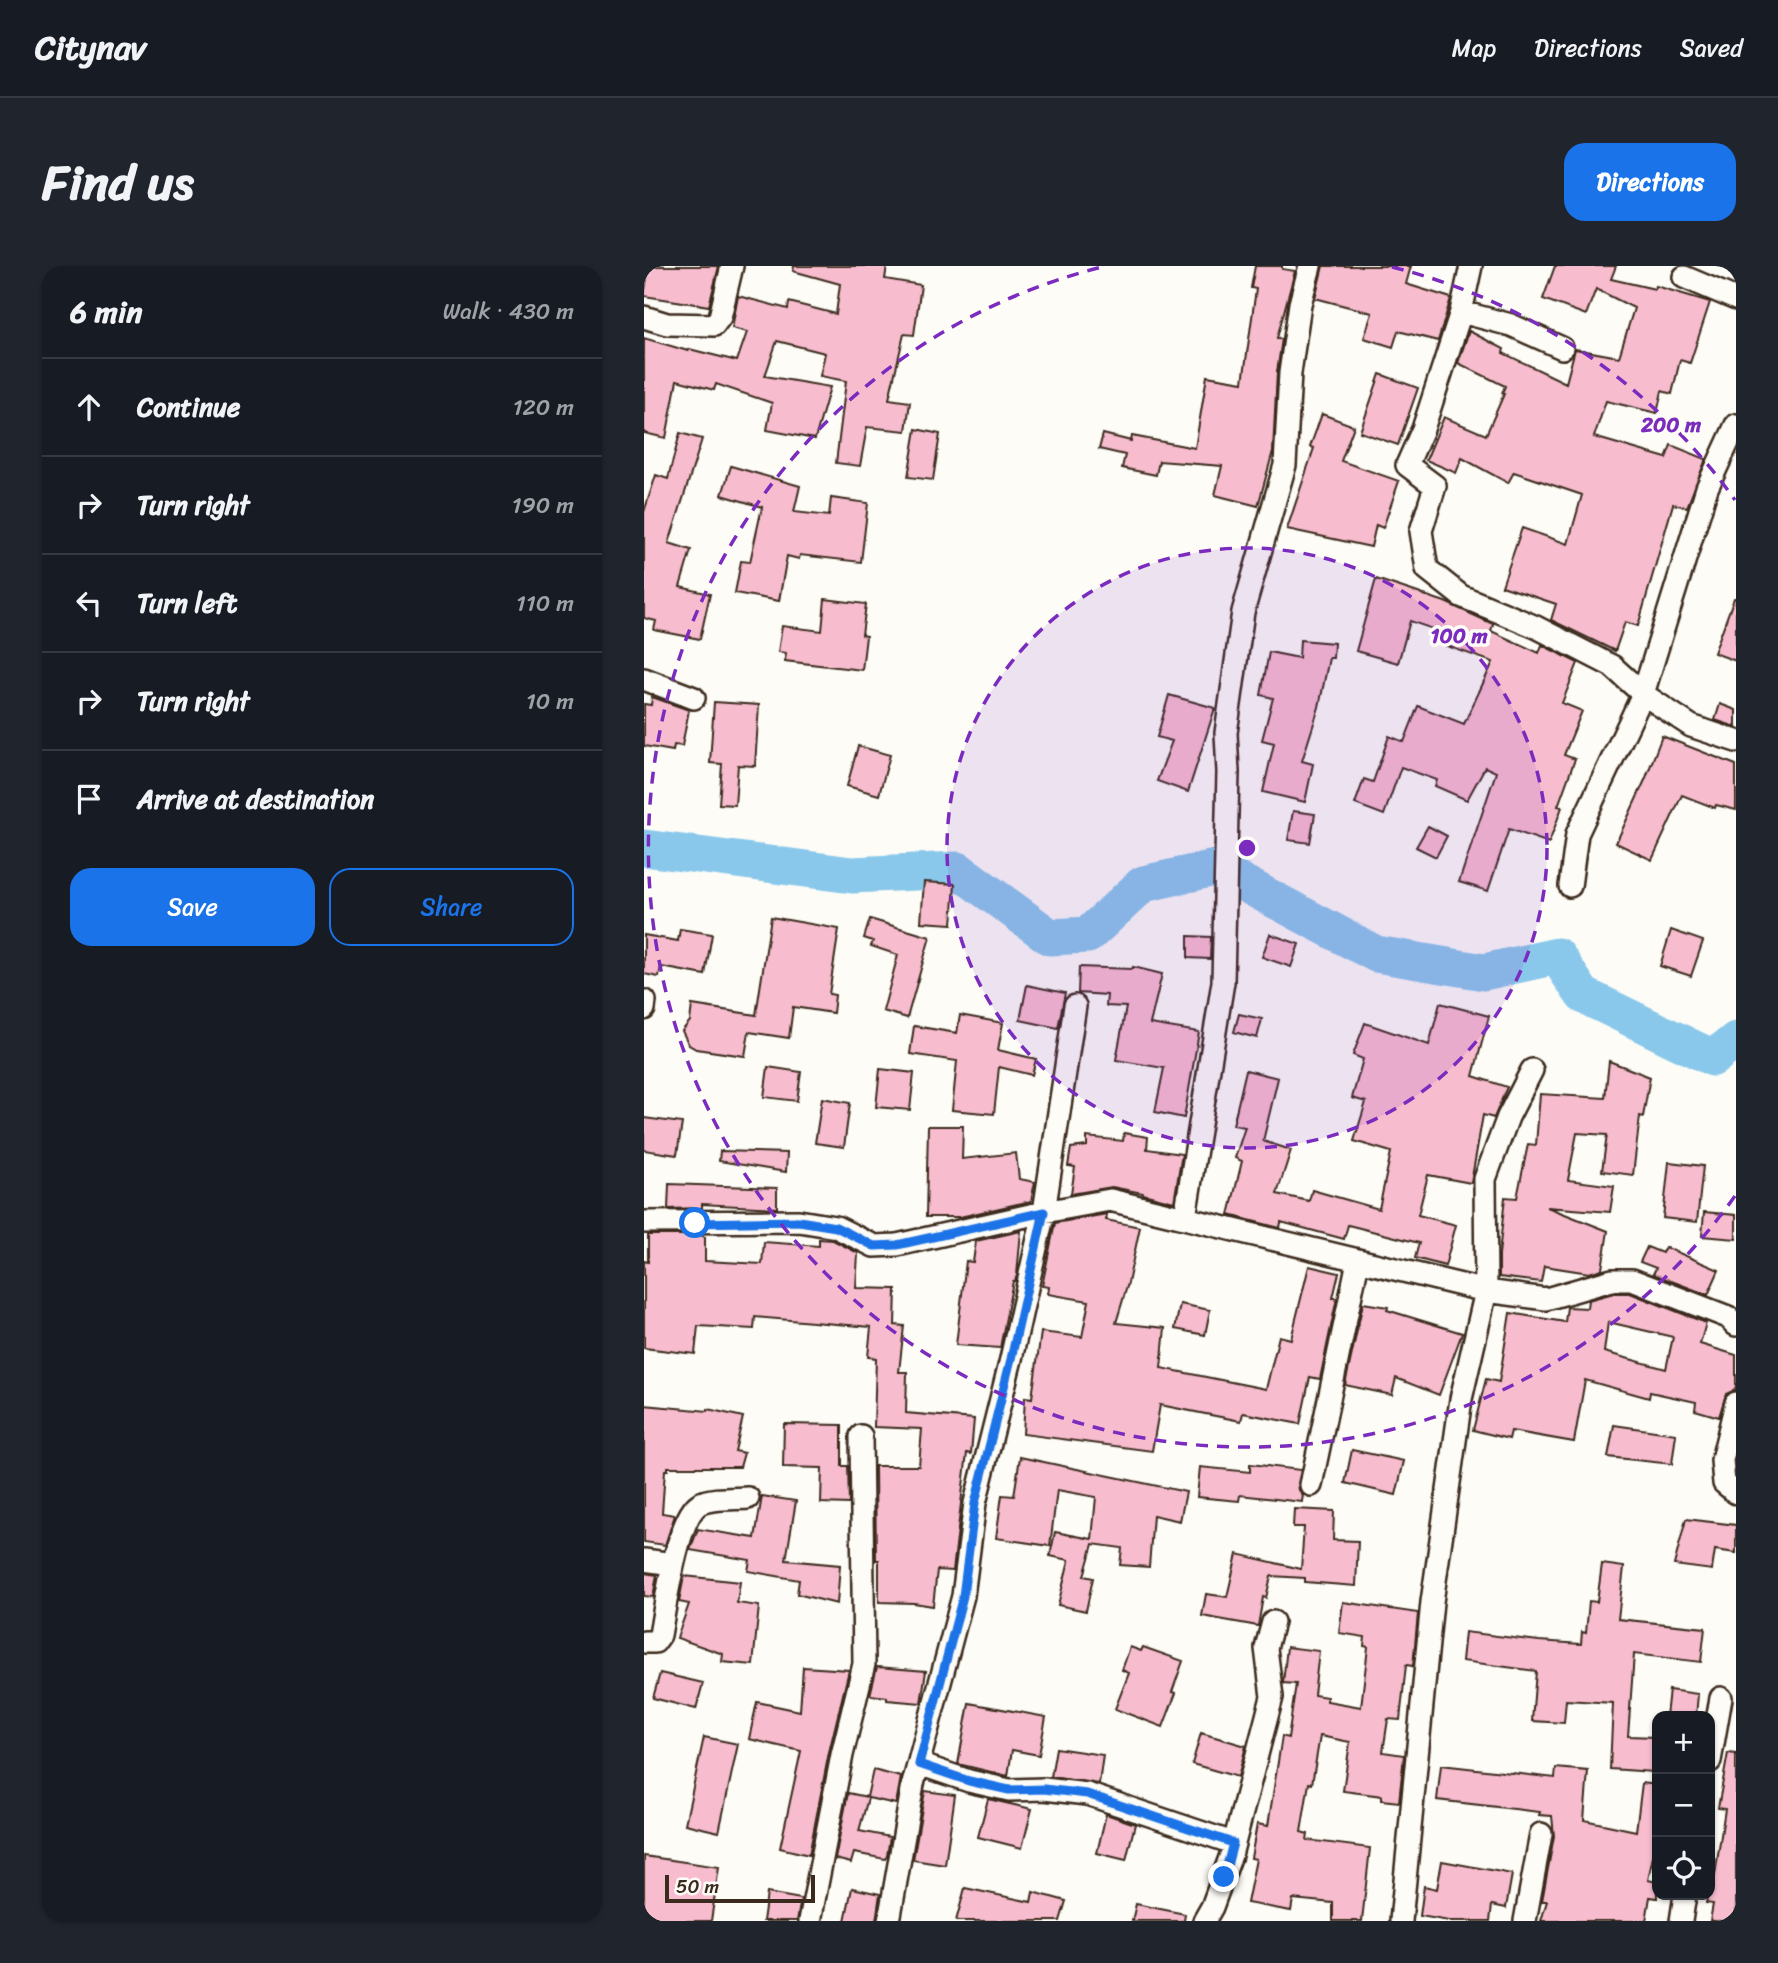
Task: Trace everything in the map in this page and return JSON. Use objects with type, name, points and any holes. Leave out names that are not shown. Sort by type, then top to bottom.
[{"type":"street","points":[[644,317],[667,324],[713,325],[720,317],[732,266]]},
{"type":"street","points":[[1185,1217],[1223,982],[1228,772],[1226,733],[1243,612],[1285,465],[1290,373],[1300,304],[1310,266]]},
{"type":"street","points":[[1471,266],[1461,312],[1423,429],[1407,465],[1435,486],[1421,531],[1427,569],[1461,596],[1536,627],[1612,666],[1643,694],[1691,726],[1736,741]]},
{"type":"street","points":[[1684,277],[1736,299]]},
{"type":"street","points":[[1461,312],[1511,325],[1562,348]]},
{"type":"street","points":[[1570,886],[1577,834],[1643,694],[1707,488],[1736,425]]},
{"type":"street","points":[[644,679],[694,698]]},
{"type":"street","points":[[890,1921],[919,1764],[963,1596],[975,1503],[1044,1212],[1074,1006]]},
{"type":"street","points":[[1401,1921],[1432,1602],[1461,1399],[1486,1291],[1485,1179],[1508,1117],[1532,1070]]},
{"type":"street","points":[[644,1222],[799,1221],[836,1227],[874,1246],[897,1245],[1110,1200],[1486,1291],[1546,1299],[1612,1280],[1632,1280],[1728,1317],[1736,1325]]},
{"type":"street","points":[[1311,1485],[1358,1261]]},
{"type":"street","points":[[1736,1403],[1722,1460],[1724,1483],[1736,1493]]},
{"type":"street","points":[[810,1921],[842,1755],[864,1664],[861,1436]]},
{"type":"street","points":[[644,1642],[655,1642],[660,1635],[673,1564],[689,1515],[700,1503],[748,1498]]},
{"type":"street","points":[[644,1560],[673,1564]]},
{"type":"street","points":[[1204,1921],[1216,1897],[1233,1843],[1272,1697],[1266,1648],[1273,1622]]},
{"type":"street","points":[[1715,1732],[1721,1698]]},
{"type":"street","points":[[919,1764],[969,1781],[1009,1790],[1044,1789],[1087,1794],[1233,1843]]},
{"type":"street","points":[[1525,1921],[1541,1834]]},
{"type":"street","points":[[1681,1921],[1684,1900]]},
{"type":"building","points":[[649,266],[719,266],[709,306],[644,296]]},
{"type":"building","points":[[794,266],[887,266],[885,279],[921,285],[914,335],[904,334],[889,399],[910,402],[906,431],[867,427],[860,466],[836,463],[846,381],[820,376],[825,353],[777,341],[765,376],[830,387],[815,439],[767,430],[772,403],[716,384],[714,390],[677,380],[666,438],[644,433],[644,338],[737,361],[747,332],[732,328],[738,296],[788,309],[789,302],[836,314],[840,284],[793,271]]},
{"type":"building","points":[[1255,266],[1282,266],[1282,269],[1295,271],[1277,338],[1282,339],[1277,372],[1273,451],[1258,506],[1215,495],[1222,466],[1159,461],[1156,475],[1122,468],[1125,455],[1099,449],[1103,434],[1131,441],[1132,436],[1195,448],[1207,376],[1243,382],[1256,289],[1251,288]]},
{"type":"building","points":[[1323,266],[1411,266],[1406,284],[1451,298],[1438,341],[1398,331],[1393,347],[1364,338],[1372,313],[1315,298]]},
{"type":"building","points":[[1555,266],[1616,266],[1611,279],[1655,289],[1656,286],[1710,302],[1690,363],[1680,360],[1672,394],[1662,391],[1657,413],[1606,401],[1594,437],[1666,458],[1671,445],[1706,459],[1687,507],[1673,504],[1638,626],[1625,622],[1615,651],[1551,620],[1556,604],[1502,586],[1522,528],[1568,544],[1582,495],[1514,472],[1508,483],[1462,458],[1456,473],[1426,460],[1444,417],[1486,435],[1504,394],[1502,393],[1505,386],[1458,363],[1469,331],[1504,349],[1503,353],[1566,383],[1575,349],[1619,357],[1634,308],[1596,289],[1586,315],[1543,299]]},
{"type":"building","points":[[1380,374],[1418,388],[1398,445],[1360,432]]},
{"type":"building","points":[[1322,414],[1354,426],[1341,461],[1399,481],[1383,528],[1376,525],[1371,547],[1287,529],[1314,448],[1310,447]]},
{"type":"building","points":[[916,429],[940,434],[933,480],[908,477]]},
{"type":"building","points":[[680,433],[702,439],[669,543],[691,550],[680,587],[710,594],[700,639],[654,630],[656,621],[644,618],[644,512],[656,475],[668,479]]},
{"type":"building","points":[[731,466],[800,486],[794,512],[829,516],[831,498],[868,503],[861,562],[787,556],[779,601],[735,593],[741,561],[750,562],[762,507],[722,495]]},
{"type":"building","points":[[1376,579],[1445,602],[1493,624],[1491,631],[1539,653],[1542,645],[1578,663],[1562,703],[1582,711],[1564,755],[1575,759],[1558,806],[1562,807],[1549,843],[1509,829],[1488,891],[1459,882],[1496,772],[1485,767],[1467,800],[1435,786],[1437,780],[1401,767],[1384,815],[1355,804],[1364,779],[1373,782],[1389,736],[1404,742],[1418,706],[1464,724],[1493,662],[1441,644],[1445,633],[1410,621],[1398,663],[1356,651]]},
{"type":"building","points":[[1736,598],[1736,661],[1714,653]]},
{"type":"building","points":[[825,599],[866,604],[862,635],[866,636],[862,670],[785,661],[786,653],[778,652],[782,626],[822,631]]},
{"type":"building","points":[[1300,640],[1334,643],[1333,658],[1329,658],[1319,707],[1302,761],[1313,764],[1305,802],[1263,792],[1274,743],[1262,740],[1273,698],[1261,695],[1269,652],[1299,658]]},
{"type":"building","points":[[1169,695],[1215,708],[1188,792],[1157,781],[1172,741],[1157,737]]},
{"type":"building","points":[[652,697],[689,710],[682,746],[674,745],[673,751],[644,746],[644,704],[651,705]]},
{"type":"building","points":[[714,702],[759,705],[755,766],[738,765],[735,805],[719,804],[722,764],[710,763]]},
{"type":"building","points":[[1720,704],[1736,710],[1736,727],[1715,720]]},
{"type":"building","points":[[1662,736],[1736,765],[1736,810],[1716,805],[1715,808],[1682,795],[1652,860],[1616,843]]},
{"type":"building","points":[[858,746],[890,755],[879,795],[847,786]]},
{"type":"building","points":[[1293,811],[1315,814],[1310,843],[1288,840]]},
{"type":"building","points":[[1428,826],[1447,836],[1436,857],[1416,847]]},
{"type":"building","points":[[924,882],[955,884],[952,924],[921,922]]},
{"type":"building","points":[[771,917],[839,929],[829,994],[835,995],[833,1013],[793,1007],[789,1038],[749,1032],[745,1056],[696,1049],[689,1045],[682,1031],[690,1021],[692,1005],[756,1015]]},
{"type":"building","points":[[870,919],[930,937],[907,1018],[883,1011],[898,955],[871,946],[873,941],[864,938]]},
{"type":"building","points":[[680,929],[712,934],[705,975],[661,967],[659,977],[644,974],[644,935],[678,941]]},
{"type":"building","points":[[1671,930],[1703,941],[1691,976],[1660,966]]},
{"type":"building","points":[[1270,934],[1299,944],[1291,967],[1262,957]]},
{"type":"building","points":[[1188,936],[1211,937],[1210,959],[1188,958]]},
{"type":"building","points":[[1079,967],[1133,967],[1162,974],[1150,1024],[1199,1032],[1184,1118],[1155,1112],[1164,1068],[1116,1060],[1126,1007],[1106,1006],[1107,995],[1078,993]]},
{"type":"building","points":[[1027,985],[1065,993],[1058,1028],[1020,1020]]},
{"type":"building","points":[[1440,1003],[1489,1016],[1473,1076],[1507,1087],[1494,1118],[1483,1115],[1471,1183],[1428,1175],[1418,1215],[1456,1225],[1445,1266],[1415,1258],[1419,1243],[1348,1225],[1344,1239],[1281,1222],[1280,1228],[1229,1215],[1242,1161],[1235,1158],[1245,1127],[1233,1125],[1246,1070],[1278,1078],[1263,1141],[1291,1150],[1277,1194],[1309,1201],[1312,1190],[1379,1209],[1391,1152],[1354,1141],[1366,1102],[1352,1098],[1363,1059],[1353,1055],[1365,1023],[1429,1045]]},
{"type":"building","points":[[1239,1014],[1262,1019],[1257,1038],[1234,1032]]},
{"type":"building","points":[[960,1015],[1003,1023],[998,1050],[1036,1059],[1032,1075],[999,1067],[994,1114],[952,1110],[957,1061],[910,1054],[914,1026],[957,1033]]},
{"type":"building","points":[[1609,1061],[1650,1077],[1643,1117],[1640,1116],[1633,1175],[1602,1171],[1607,1135],[1577,1133],[1568,1180],[1614,1186],[1610,1212],[1547,1207],[1608,1231],[1602,1269],[1589,1273],[1544,1266],[1541,1282],[1499,1277],[1505,1197],[1517,1198],[1528,1144],[1536,1145],[1540,1094],[1605,1098]]},
{"type":"building","points":[[768,1067],[801,1072],[797,1101],[764,1097]]},
{"type":"building","points":[[880,1069],[914,1073],[910,1110],[876,1107]]},
{"type":"building","points":[[822,1098],[850,1103],[844,1147],[815,1143]]},
{"type":"building","points":[[644,1118],[682,1123],[677,1155],[644,1150]]},
{"type":"building","points":[[928,1126],[963,1126],[962,1159],[1016,1153],[1019,1179],[1035,1182],[1031,1201],[960,1217],[926,1217]]},
{"type":"building","points":[[1124,1133],[1148,1137],[1147,1149],[1182,1154],[1174,1202],[1112,1187],[1071,1194],[1075,1167],[1068,1166],[1071,1148],[1087,1146],[1087,1137],[1123,1141]]},
{"type":"building","points":[[720,1151],[787,1153],[786,1172],[719,1161]]},
{"type":"building","points":[[1669,1162],[1703,1166],[1697,1222],[1663,1218]]},
{"type":"building","points":[[669,1184],[777,1188],[777,1208],[702,1204],[702,1208],[668,1209]]},
{"type":"building","points":[[1704,1212],[1736,1215],[1736,1239],[1702,1236]]},
{"type":"building","points":[[1107,1214],[1106,1220],[1140,1227],[1116,1323],[1165,1328],[1161,1368],[1266,1389],[1279,1336],[1291,1339],[1309,1266],[1339,1273],[1333,1298],[1337,1298],[1320,1379],[1310,1377],[1300,1424],[1243,1413],[1241,1421],[1160,1405],[1152,1451],[1023,1434],[1025,1397],[1032,1398],[1041,1332],[1082,1337],[1089,1301],[1048,1294],[1049,1287],[1042,1286],[1055,1223]]},
{"type":"building","points":[[1021,1231],[1017,1275],[1013,1281],[1000,1348],[956,1345],[966,1261],[973,1262],[976,1241]]},
{"type":"building","points":[[648,1235],[701,1235],[705,1237],[705,1261],[762,1264],[764,1242],[819,1246],[819,1239],[833,1240],[858,1253],[856,1288],[896,1289],[895,1325],[904,1326],[899,1372],[907,1372],[906,1413],[974,1419],[971,1454],[967,1453],[953,1571],[937,1570],[933,1606],[879,1602],[875,1466],[919,1466],[922,1429],[874,1427],[876,1358],[868,1357],[871,1327],[755,1317],[754,1329],[698,1326],[695,1354],[644,1348],[644,1261],[648,1262]]},
{"type":"building","points":[[1647,1247],[1662,1253],[1665,1247],[1719,1270],[1708,1295],[1653,1274],[1656,1268],[1640,1262]]},
{"type":"building","points":[[1614,1293],[1630,1293],[1706,1323],[1700,1344],[1736,1355],[1736,1387],[1726,1394],[1719,1417],[1695,1410],[1696,1402],[1650,1392],[1649,1398],[1585,1380],[1574,1442],[1511,1431],[1509,1439],[1473,1430],[1486,1379],[1499,1382],[1510,1313],[1565,1322],[1567,1307],[1587,1308],[1588,1300]],"holes":[[[1608,1322],[1673,1337],[1666,1369],[1604,1352]]]},
{"type":"building","points":[[1363,1303],[1388,1307],[1387,1310],[1462,1333],[1439,1395],[1396,1378],[1392,1395],[1345,1385]]},
{"type":"building","points":[[1180,1304],[1210,1310],[1205,1335],[1175,1329]]},
{"type":"building","points":[[644,1405],[708,1409],[743,1417],[735,1451],[744,1453],[740,1467],[668,1467],[668,1470],[665,1470],[662,1513],[675,1515],[665,1545],[644,1542]]},
{"type":"building","points":[[784,1424],[842,1425],[842,1466],[848,1466],[849,1504],[821,1503],[822,1468],[783,1467]]},
{"type":"building","points":[[1614,1425],[1676,1434],[1672,1464],[1608,1457]]},
{"type":"building","points":[[1352,1450],[1404,1461],[1396,1495],[1345,1483]]},
{"type":"building","points":[[1020,1457],[1186,1492],[1180,1521],[1153,1515],[1149,1567],[1120,1565],[1122,1548],[1093,1544],[1084,1576],[1093,1578],[1086,1611],[1058,1605],[1069,1560],[1050,1556],[1055,1532],[1092,1539],[1096,1497],[1057,1490],[1050,1546],[996,1538],[1002,1495],[1014,1496]]},
{"type":"building","points":[[1250,1464],[1301,1470],[1298,1483],[1303,1495],[1302,1502],[1240,1495],[1239,1501],[1197,1497],[1200,1467],[1250,1472]]},
{"type":"building","points":[[762,1496],[796,1501],[786,1560],[840,1565],[837,1604],[797,1594],[799,1580],[748,1571],[750,1560],[690,1550],[698,1529],[755,1538]]},
{"type":"building","points":[[1294,1509],[1334,1511],[1333,1540],[1358,1541],[1356,1586],[1271,1576],[1266,1598],[1263,1597],[1258,1626],[1202,1616],[1206,1594],[1227,1597],[1237,1554],[1301,1569],[1304,1527],[1293,1527]]},
{"type":"building","points":[[1686,1519],[1736,1525],[1736,1553],[1715,1550],[1712,1570],[1674,1565]]},
{"type":"building","points":[[1602,1564],[1624,1567],[1618,1619],[1705,1628],[1701,1662],[1634,1654],[1628,1736],[1652,1737],[1652,1772],[1610,1769],[1613,1703],[1566,1700],[1564,1723],[1532,1721],[1536,1671],[1462,1661],[1465,1632],[1581,1644],[1582,1632],[1586,1633],[1589,1601],[1597,1602]]},
{"type":"building","points":[[644,1573],[657,1575],[653,1597],[644,1596]]},
{"type":"building","points":[[684,1576],[740,1582],[737,1603],[759,1606],[753,1665],[722,1662],[723,1654],[677,1638],[689,1604],[679,1602]]},
{"type":"building","points":[[1343,1602],[1418,1613],[1413,1666],[1406,1665],[1400,1720],[1388,1719],[1383,1752],[1404,1755],[1399,1802],[1382,1800],[1382,1796],[1343,1791],[1350,1742],[1320,1736],[1312,1784],[1309,1783],[1301,1832],[1308,1834],[1307,1840],[1370,1848],[1362,1921],[1333,1921],[1333,1903],[1293,1899],[1291,1911],[1247,1903],[1256,1859],[1251,1858],[1257,1824],[1268,1826],[1282,1736],[1288,1738],[1296,1684],[1283,1683],[1287,1647],[1319,1651],[1314,1695],[1327,1697],[1327,1701],[1361,1707],[1368,1647],[1364,1646],[1365,1637],[1339,1633]]},
{"type":"building","points":[[1130,1647],[1141,1651],[1143,1647],[1183,1661],[1172,1692],[1176,1693],[1163,1727],[1115,1709],[1129,1673],[1122,1670]]},
{"type":"building","points":[[803,1667],[849,1670],[829,1752],[809,1855],[780,1848],[801,1751],[749,1739],[757,1702],[800,1711]]},
{"type":"building","points":[[877,1667],[926,1671],[921,1703],[887,1700],[887,1697],[870,1695]]},
{"type":"building","points":[[660,1673],[703,1683],[696,1709],[653,1698]]},
{"type":"building","points":[[1669,1690],[1698,1694],[1696,1711],[1667,1711]]},
{"type":"building","points":[[969,1703],[1046,1717],[1039,1755],[1012,1750],[1008,1776],[958,1764]]},
{"type":"building","points":[[1201,1733],[1246,1746],[1238,1777],[1192,1764]]},
{"type":"building","points":[[704,1737],[738,1744],[719,1832],[685,1824]]},
{"type":"building","points":[[1056,1748],[1103,1755],[1099,1784],[1051,1777]]},
{"type":"building","points":[[1728,1753],[1736,1754],[1736,1921],[1710,1921],[1713,1904],[1706,1903],[1707,1900],[1715,1900],[1715,1875],[1725,1809],[1718,1808]]},
{"type":"building","points":[[1441,1765],[1555,1778],[1556,1768],[1588,1771],[1584,1820],[1636,1831],[1642,1783],[1652,1784],[1652,1861],[1648,1880],[1652,1881],[1652,1897],[1646,1921],[1541,1921],[1547,1901],[1542,1901],[1554,1836],[1552,1816],[1539,1815],[1540,1812],[1437,1800]]},
{"type":"building","points":[[873,1770],[901,1777],[896,1804],[868,1798],[859,1831],[890,1837],[887,1856],[885,1859],[854,1853],[851,1863],[835,1859],[848,1793],[867,1797]]},
{"type":"building","points":[[925,1791],[955,1795],[945,1865],[913,1860]]},
{"type":"building","points":[[988,1799],[1032,1809],[1022,1848],[978,1837]]},
{"type":"building","points":[[1106,1814],[1135,1824],[1126,1860],[1097,1853]]},
{"type":"building","points":[[644,1856],[719,1867],[711,1921],[644,1921]]},
{"type":"building","points":[[1442,1861],[1512,1874],[1506,1908],[1492,1905],[1490,1921],[1449,1921],[1420,1916],[1424,1886],[1437,1889]]},
{"type":"building","points":[[852,1888],[880,1894],[876,1921],[845,1921]]},
{"type":"building","points":[[965,1888],[1031,1902],[1033,1892],[1066,1901],[1060,1921],[956,1921]]},
{"type":"building","points":[[767,1893],[801,1899],[797,1921],[763,1921]]},
{"type":"building","points":[[1136,1904],[1185,1914],[1184,1921],[1132,1921]]},
{"type":"waterway","points":[[644,848],[852,875],[958,870],[1050,937],[1088,935],[1143,884],[1215,868],[1376,954],[1484,972],[1557,956],[1583,995],[1713,1058],[1736,1040]]},
{"type":"route","points":[[695,1223],[799,1221],[836,1227],[874,1246],[897,1245],[1044,1212],[975,1503],[963,1596],[919,1764],[969,1781],[1009,1790],[1044,1789],[1087,1794],[1233,1843],[1224,1877]]}]
